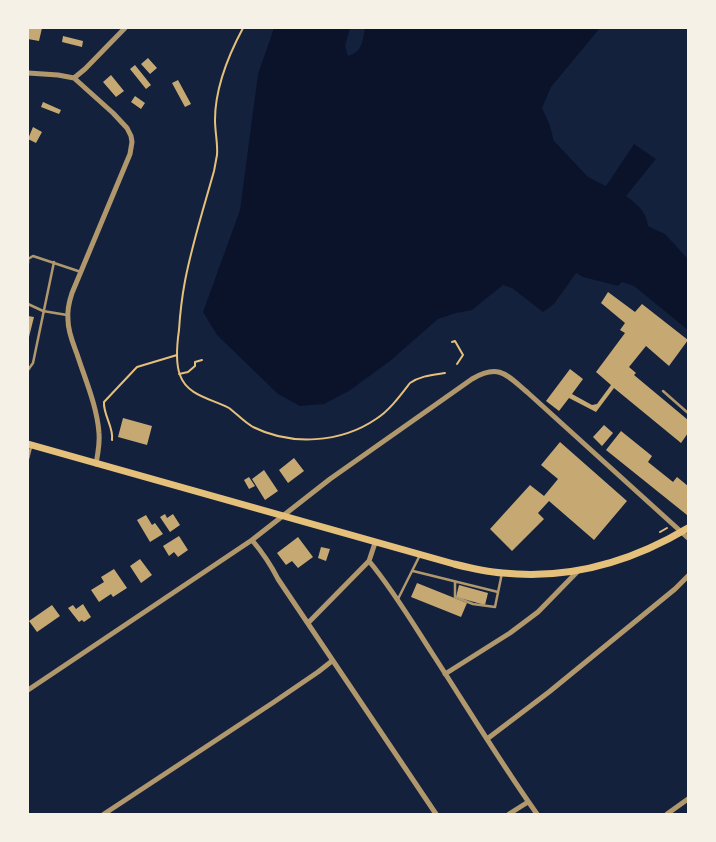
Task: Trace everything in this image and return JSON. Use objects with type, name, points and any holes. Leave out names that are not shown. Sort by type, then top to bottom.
[{"type":"main road","points":[[29,445],[375,543],[473,568],[502,573],[521,575],[578,571],[626,559],[650,550],[685,530]]},
{"type":"street","points":[[74,78],[125,28]]},
{"type":"street","points":[[28,73],[74,78],[122,121],[130,132],[132,142],[130,154],[69,302],[70,333],[98,423],[99,447],[96,464]]},
{"type":"street","points":[[28,689],[252,540],[330,479],[472,378],[482,373],[492,371],[508,376],[685,530],[688,538]]},
{"type":"street","points":[[252,540],[274,570],[332,661],[436,814]]},
{"type":"street","points":[[308,623],[369,562],[375,543]]},
{"type":"street","points":[[369,562],[380,574],[537,814]]},
{"type":"street","points":[[446,674],[510,633],[538,612],[578,571]]},
{"type":"street","points":[[487,739],[549,692],[675,589],[688,576]]},
{"type":"street","points":[[104,814],[274,702],[332,661]]},
{"type":"street","points":[[667,814],[688,799]]},
{"type":"street","points":[[509,814],[528,802]]},
{"type":"lane","points":[[28,263],[28,259],[33,256],[81,272]]},
{"type":"lane","points":[[28,370],[33,363],[54,262]]},
{"type":"lane","points":[[28,304],[43,311],[68,315]]},
{"type":"lane","points":[[662,391],[688,413]]},
{"type":"lane","points":[[28,459],[29,445]]},
{"type":"lane","points":[[397,600],[420,555]]},
{"type":"lane","points":[[413,571],[498,592]]},
{"type":"lane","points":[[455,582],[455,597],[473,604],[495,607],[502,573]]},
{"type":"path","points":[[243,28],[233,46],[223,72],[217,97],[215,120],[217,155],[186,280],[179,324],[177,363],[180,375],[190,390],[229,408],[252,426],[279,437],[310,440],[361,429],[384,414],[414,380],[444,372]]},
{"type":"path","points":[[452,342],[455,341],[463,355],[458,364]]},
{"type":"path","points":[[112,440],[113,435],[104,402],[138,368],[177,355]]},
{"type":"path","points":[[180,375],[188,372],[195,366],[195,362],[202,360]]},
{"type":"water","points":[[274,28],[350,28],[345,46],[348,56],[359,49],[365,28],[600,28],[551,87],[542,108],[554,141],[588,177],[606,186],[634,144],[656,159],[626,196],[641,209],[648,226],[665,234],[688,259],[688,330],[634,286],[622,282],[618,286],[583,277],[576,273],[554,304],[543,312],[512,288],[503,285],[472,310],[438,319],[390,361],[349,391],[324,404],[300,406],[278,394],[217,335],[203,312],[240,210],[258,74]]},
{"type":"building","points":[[28,28],[42,28],[39,41],[28,39]]},
{"type":"building","points":[[63,36],[83,41],[82,47],[62,42]]},
{"type":"building","points":[[148,58],[157,68],[150,74],[141,64]]},
{"type":"building","points":[[135,65],[151,85],[146,89],[130,69]]},
{"type":"building","points":[[111,75],[124,91],[116,97],[103,82]]},
{"type":"building","points":[[178,80],[191,104],[185,107],[172,83]]},
{"type":"building","points":[[135,96],[145,103],[141,109],[131,102]]},
{"type":"building","points":[[43,102],[61,110],[59,114],[41,107]]},
{"type":"building","points":[[33,127],[42,132],[36,143],[28,139]]},
{"type":"building","points":[[608,292],[635,312],[642,304],[688,340],[669,366],[646,346],[629,367],[636,373],[634,375],[688,420],[688,433],[681,443],[614,388],[596,412],[569,398],[559,411],[546,401],[570,369],[583,379],[572,394],[592,405],[597,404],[611,385],[596,372],[625,333],[620,330],[625,323],[601,303]]},
{"type":"building","points":[[28,316],[34,317],[28,341]]},
{"type":"building","points":[[123,418],[152,426],[147,445],[118,437]]},
{"type":"building","points":[[604,425],[613,433],[602,446],[593,437]]},
{"type":"building","points":[[621,431],[652,456],[648,462],[673,482],[677,477],[688,486],[687,515],[606,450]]},
{"type":"building","points":[[560,442],[627,501],[594,540],[549,501],[538,513],[544,519],[512,551],[490,529],[530,485],[544,496],[558,479],[541,465]]},
{"type":"building","points":[[294,458],[304,471],[288,483],[279,470]]},
{"type":"building","points":[[264,470],[278,491],[265,500],[252,479]]},
{"type":"building","points":[[249,477],[255,486],[249,489],[244,480]]},
{"type":"building","points":[[165,514],[167,518],[173,514],[180,525],[170,532],[160,517]]},
{"type":"building","points":[[146,515],[152,525],[155,523],[163,534],[150,542],[137,520]]},
{"type":"building","points":[[179,536],[188,550],[178,557],[174,552],[169,556],[163,546]]},
{"type":"building","points":[[298,537],[313,557],[298,568],[292,561],[286,565],[277,553]]},
{"type":"building","points":[[321,547],[330,549],[326,561],[318,558]]},
{"type":"building","points":[[140,559],[152,575],[141,583],[130,566]]},
{"type":"building","points":[[114,569],[127,588],[113,597],[111,594],[99,602],[91,590],[104,582],[101,577]]},
{"type":"building","points":[[417,583],[467,603],[461,617],[411,597]]},
{"type":"building","points":[[459,585],[488,593],[485,605],[456,597]]},
{"type":"building","points":[[83,604],[91,617],[84,622],[82,620],[79,622],[68,608],[73,605],[76,609]]},
{"type":"building","points":[[52,605],[60,616],[37,632],[29,621]]}]
